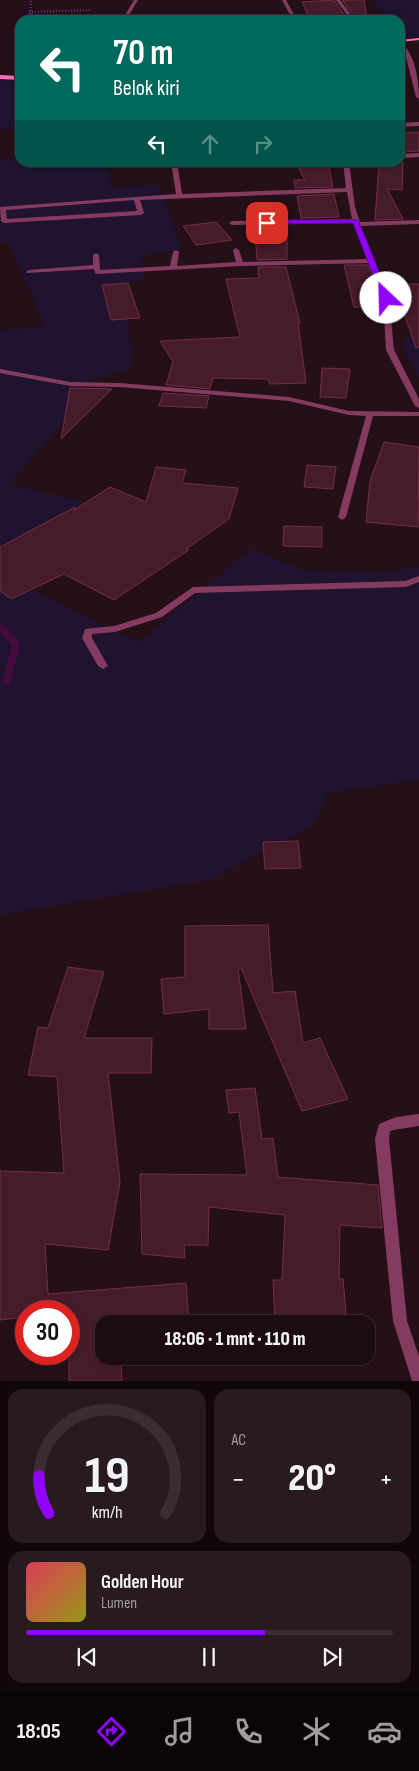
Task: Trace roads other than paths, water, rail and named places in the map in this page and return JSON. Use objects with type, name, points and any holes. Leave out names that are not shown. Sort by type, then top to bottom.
[{"type":"street","points":[[127,15],[136,0]]},
{"type":"street","points":[[284,0],[292,15]]},
{"type":"street","points":[[338,0],[349,15]]},
{"type":"street","points":[[405,41],[419,39]]},
{"type":"street","points":[[405,50],[409,57],[419,94]]},
{"type":"street","points":[[0,78],[15,78]]},
{"type":"street","points":[[405,125],[419,124]]},
{"type":"street","points":[[405,156],[419,155]]},
{"type":"street","points":[[175,167],[179,196]]},
{"type":"street","points":[[347,167],[356,222],[386,298],[390,350],[419,406]]},
{"type":"street","points":[[136,198],[141,212],[4,221],[1,209],[136,198],[350,190]]},
{"type":"street","points":[[232,223],[419,222]]},
{"type":"street","points":[[236,250],[240,264]]},
{"type":"street","points":[[174,268],[176,252]]},
{"type":"street","points":[[96,255],[97,272],[240,264],[370,261]]},
{"type":"street","points":[[29,272],[97,268]]},
{"type":"street","points":[[0,371],[70,384],[118,385],[289,399],[349,413],[419,414]]},
{"type":"street","points":[[342,517],[370,414]]},
{"type":"street","points":[[103,666],[87,638],[88,631],[114,628],[159,615],[193,590],[406,584],[419,579]]},
{"type":"street","points":[[419,1120],[394,1122],[388,1125],[384,1128],[382,1139],[400,1321],[419,1380]]},
{"type":"waterway","points":[[1,628],[16,644],[7,681]]}]
